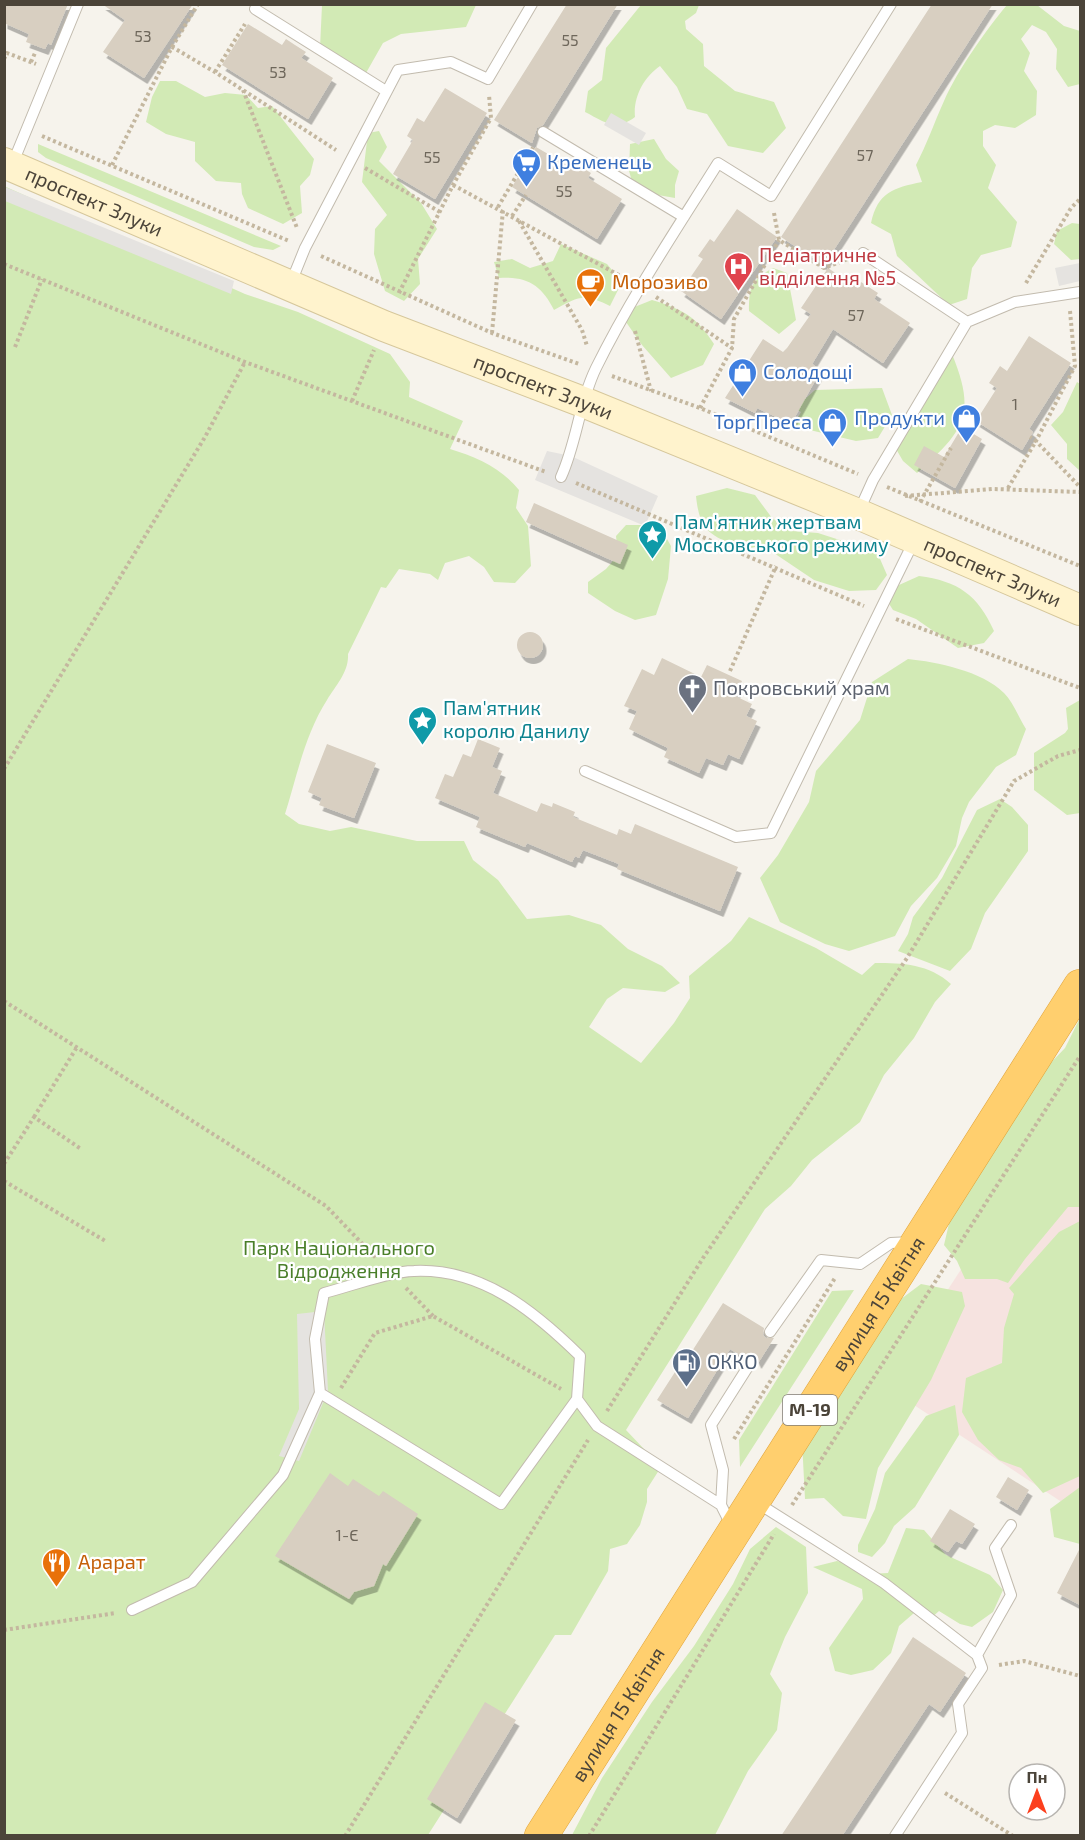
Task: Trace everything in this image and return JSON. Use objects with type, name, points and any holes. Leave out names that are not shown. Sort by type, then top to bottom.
[{"type":"highway","name":"вулиця 15 Квітня","points":[[541,1836],[728,1517],[753,1500],[1080,986]]},
{"type":"main road","name":"проспект Злуки","points":[[8,165],[384,326],[583,402],[858,514],[1080,610]]},
{"type":"lane","points":[[8,165],[27,130],[78,4]]},
{"type":"lane","points":[[290,286],[305,248],[349,159],[398,70],[451,62],[488,79],[532,4]]},
{"type":"lane","points":[[561,477],[571,456],[583,402],[595,370],[628,308],[718,163],[771,196],[891,4]]},
{"type":"lane","points":[[255,9],[386,91]]},
{"type":"lane","points":[[543,132],[684,217]]},
{"type":"lane","points":[[863,253],[967,322]]},
{"type":"lane","points":[[858,514],[873,480],[967,322],[1015,302],[1080,292]]},
{"type":"lane","points":[[585,771],[736,837],[771,833],[914,539]]},
{"type":"lane","points":[[770,1332],[821,1260],[860,1264],[891,1243],[917,1241]]},
{"type":"lane","points":[[132,1610],[192,1582],[283,1475],[320,1393],[315,1339],[324,1293],[413,1270],[471,1277],[510,1296],[552,1329],[580,1356],[577,1399],[501,1504],[320,1393]]},
{"type":"lane","points":[[728,1517],[723,1470],[711,1425],[751,1362]]},
{"type":"lane","points":[[577,1399],[597,1426],[728,1517]]},
{"type":"lane","points":[[753,1500],[782,1521],[884,1583],[976,1655],[982,1668],[958,1704],[962,1733],[895,1836]]},
{"type":"lane","points":[[976,1655],[1011,1595],[995,1548],[1011,1525]]},
{"type":"path","points":[[112,165],[172,47],[198,4]]},
{"type":"path","points":[[215,72],[255,9]]},
{"type":"path","points":[[172,47],[215,72],[349,159],[440,212]]},
{"type":"path","points":[[4,59],[7,53],[51,70]]},
{"type":"path","points":[[31,62],[35,53]]},
{"type":"path","points":[[399,293],[453,185],[491,118],[488,79]]},
{"type":"path","points":[[243,90],[305,248]]},
{"type":"path","points":[[27,130],[305,248],[399,293],[492,333],[700,408],[873,480],[905,496],[1080,566]]},
{"type":"path","points":[[498,207],[543,132]]},
{"type":"path","points":[[453,185],[498,207],[641,287],[732,348]]},
{"type":"path","points":[[513,216],[526,195]]},
{"type":"path","points":[[700,408],[732,348],[735,319],[779,240],[771,196]]},
{"type":"path","points":[[1015,302],[1071,208],[1080,200]]},
{"type":"path","points":[[492,333],[503,210]]},
{"type":"path","points":[[519,220],[582,330],[595,370]]},
{"type":"path","points":[[779,240],[824,268],[863,253]]},
{"type":"path","points":[[15,347],[42,279]]},
{"type":"path","points":[[1007,489],[1036,441],[1075,366],[1068,294]]},
{"type":"path","points":[[628,308],[652,391]]},
{"type":"path","points":[[352,401],[375,347]]},
{"type":"path","points":[[4,769],[205,437],[244,362]]},
{"type":"path","points":[[1030,437],[1080,487]]},
{"type":"path","points":[[920,502],[951,448]]},
{"type":"path","points":[[905,496],[926,492],[1007,489],[1080,492]]},
{"type":"path","points":[[730,671],[776,566]]},
{"type":"path","points":[[345,1836],[703,1258],[907,958],[1014,781],[1058,756],[1080,750]]},
{"type":"path","points":[[4,1001],[326,1206],[433,1316],[577,1399]]},
{"type":"path","points":[[4,1164],[77,1047]]},
{"type":"path","points":[[589,1836],[782,1521],[1080,1056]]},
{"type":"path","points":[[34,1117],[81,1149]]},
{"type":"path","points":[[4,1181],[107,1242]]},
{"type":"path","points":[[720,1460],[844,1262]]},
{"type":"path","points":[[333,1401],[375,1333],[433,1316]]},
{"type":"path","points":[[4,1630],[132,1610]]},
{"type":"path","points":[[982,1668],[1024,1661],[1080,1676]]},
{"type":"path","points":[[929,1783],[1013,1836]]},
{"type":"shaded area","points":[[611,113],[646,133],[639,145],[604,125]]},
{"type":"shaded area","points":[[5,187],[234,281],[231,294],[5,201]]},
{"type":"shaded area","points":[[1080,263],[1080,281],[1059,286],[1055,268]]},
{"type":"shaded area","points":[[547,451],[571,456],[658,496],[645,526],[535,480]]},
{"type":"shaded area","points":[[1080,1087],[1080,1514],[885,1386]]},
{"type":"shaded area","points":[[324,1311],[328,1391],[299,1461],[279,1456],[299,1409],[297,1314]]},
{"type":"green space","points":[[322,5],[476,5],[466,27],[401,34],[383,43],[366,73],[320,48]]},
{"type":"green space","points":[[641,5],[699,5],[696,13],[685,21],[686,29],[703,44],[704,66],[735,91],[774,102],[786,128],[763,153],[728,146],[707,114],[687,109],[677,87],[660,66],[641,88],[636,102],[635,117],[628,122],[610,124],[585,112],[588,91],[602,80],[606,48]]},
{"type":"green space","points":[[1007,5],[1037,5],[1064,26],[1080,31],[1080,84],[1068,87],[1056,69],[1057,49],[1046,32],[1032,25],[1021,39],[1030,53],[1024,71],[1037,91],[1036,115],[1015,128],[995,125],[983,131],[983,146],[996,165],[988,188],[1017,222],[1011,247],[981,255],[972,268],[967,299],[949,305],[897,256],[891,234],[871,223],[878,204],[888,193],[922,182],[916,165],[940,109],[972,51]]},
{"type":"green space","points":[[160,81],[176,81],[205,97],[225,93],[246,95],[258,108],[272,106],[314,159],[310,175],[300,186],[302,213],[283,224],[248,208],[242,194],[241,183],[216,181],[195,161],[195,142],[166,134],[146,122],[152,97]]},
{"type":"green space","points":[[379,131],[387,147],[379,161],[421,203],[437,229],[418,259],[420,284],[404,301],[385,291],[374,254],[375,229],[387,215],[362,182],[368,133]]},
{"type":"green space","points":[[654,139],[666,159],[679,171],[675,185],[675,198],[635,191],[629,171],[630,144]]},
{"type":"green space","points":[[38,144],[281,246],[273,250],[254,247],[46,158],[38,152]]},
{"type":"green space","name":"Парк Національного Відродження","points":[[4,186],[245,294],[298,312],[390,354],[410,382],[409,397],[463,421],[450,449],[488,464],[504,475],[519,490],[516,508],[528,526],[531,566],[515,583],[494,582],[484,567],[469,556],[445,563],[438,580],[430,574],[399,569],[386,588],[381,587],[348,654],[344,673],[313,727],[285,814],[299,824],[330,831],[351,827],[417,841],[464,841],[473,860],[498,880],[527,919],[569,915],[601,925],[628,949],[662,966],[680,983],[665,992],[623,988],[607,999],[589,1027],[641,1063],[674,1023],[690,998],[689,976],[731,941],[749,917],[816,948],[862,975],[875,963],[906,964],[934,972],[951,984],[935,1002],[914,1038],[884,1075],[860,1122],[812,1160],[791,1186],[765,1209],[626,1430],[661,1467],[647,1489],[647,1502],[640,1525],[627,1544],[610,1549],[608,1571],[571,1635],[555,1635],[428,1835],[5,1835]]},
{"type":"green space","points":[[1072,223],[1080,224],[1080,259],[1071,260],[1054,244],[1057,231]]},
{"type":"green space","points":[[561,244],[607,264],[622,282],[610,306],[594,299],[582,298],[554,310],[533,284],[518,279],[499,278],[494,262],[512,259],[530,268],[553,261]]},
{"type":"green space","points":[[773,268],[787,273],[796,320],[779,334],[749,311],[753,285],[760,276]]},
{"type":"green space","points":[[652,300],[688,315],[707,334],[714,344],[703,365],[671,378],[642,345],[626,322],[632,308]]},
{"type":"green space","points":[[952,354],[964,392],[961,421],[946,445],[917,473],[903,461],[892,442]]},
{"type":"green space","points":[[771,381],[805,399],[815,390],[882,388],[892,415],[878,438],[856,441],[793,426],[801,412],[752,388]]},
{"type":"green space","points":[[1077,382],[1080,384],[1080,471],[1067,459],[1067,444],[1051,425],[1063,412]]},
{"type":"green space","points":[[727,488],[755,495],[772,518],[792,531],[818,533],[877,552],[887,575],[876,590],[849,591],[814,580],[762,545],[743,550],[715,536],[704,526],[696,496]]},
{"type":"green space","points":[[626,525],[659,525],[671,546],[668,579],[656,615],[635,620],[615,611],[588,593],[588,582],[606,569],[618,555],[616,536]]},
{"type":"green space","points":[[919,576],[956,586],[974,599],[994,631],[984,643],[958,648],[916,619],[893,610],[886,599],[899,585]]},
{"type":"green space","points":[[908,659],[959,669],[995,685],[1013,705],[1026,729],[1016,755],[996,767],[969,802],[962,818],[956,846],[937,878],[911,906],[895,936],[849,951],[825,944],[780,922],[760,878],[778,855],[809,802],[816,771],[860,720],[872,682]]},
{"type":"green space","points":[[1080,700],[1080,813],[1067,815],[1034,790],[1034,753],[1065,733],[1068,729],[1066,708]]},
{"type":"green space","points":[[1000,799],[1012,807],[1028,825],[1028,851],[985,913],[971,949],[950,971],[898,951],[908,934],[913,917],[942,878],[977,810]]},
{"type":"green space","points":[[1080,1018],[1080,1207],[1068,1207],[1008,1283],[997,1279],[965,1279],[957,1261],[944,1245],[951,1215],[1041,1073],[1065,1048]]},
{"type":"green space","points":[[1080,1221],[1080,1476],[1043,1493],[1021,1468],[999,1460],[978,1440],[962,1412],[966,1378],[1002,1363],[1004,1328],[1014,1294],[1009,1288],[1059,1232]]},
{"type":"green space","points":[[921,1284],[962,1292],[965,1306],[931,1380],[878,1468],[866,1519],[843,1516],[824,1498],[805,1499],[802,1441],[889,1308]]},
{"type":"green space","points":[[854,1290],[740,1467],[739,1440],[832,1291]]},
{"type":"green space","points":[[955,1405],[959,1435],[915,1507],[894,1526],[885,1543],[872,1557],[858,1552],[858,1545],[875,1509],[885,1473],[926,1416]]},
{"type":"green space","points":[[1080,1487],[1080,1544],[1054,1537],[1050,1509]]},
{"type":"green space","points":[[776,1527],[806,1547],[808,1593],[785,1637],[770,1674],[782,1693],[777,1730],[748,1771],[715,1835],[572,1835],[602,1778],[652,1702],[694,1646],[733,1584],[750,1549]]},
{"type":"green space","points":[[906,1528],[924,1530],[946,1555],[990,1575],[1003,1590],[993,1612],[972,1627],[960,1624],[939,1611],[928,1621],[914,1613],[899,1626],[891,1653],[873,1670],[851,1675],[835,1671],[829,1648],[863,1599],[862,1589],[813,1567],[837,1561],[870,1574],[888,1573]]},
{"type":"building","points":[[4,4],[68,4],[51,45],[48,43],[45,49],[26,42],[29,34],[4,23]]},
{"type":"building","points":[[102,4],[193,4],[144,78],[103,52],[125,20]]},
{"type":"building","points":[[567,4],[618,4],[543,125],[537,128],[532,143],[494,120]]},
{"type":"building","points":[[932,4],[993,4],[824,265],[781,237]]},
{"type":"building","points":[[248,24],[282,45],[286,39],[306,52],[301,58],[333,78],[308,119],[222,65]]},
{"type":"building","points":[[445,88],[487,113],[435,199],[393,174],[413,140],[407,136],[417,118],[424,122]]},
{"type":"building","points":[[536,147],[567,165],[570,160],[591,173],[588,178],[622,199],[597,239],[512,187]]},
{"type":"building","points":[[737,209],[777,237],[721,319],[681,291],[703,259],[698,256],[710,239],[714,242]]},
{"type":"building","points":[[828,268],[858,288],[861,282],[878,293],[874,299],[910,323],[883,363],[833,329],[812,364],[821,370],[791,424],[757,408],[755,413],[725,398],[763,339],[783,352],[787,348],[811,314],[801,308]]},
{"type":"building","points":[[1029,336],[1071,363],[1029,429],[1033,432],[1022,450],[976,421],[997,388],[989,383],[1000,366],[1007,371]]},
{"type":"building","points":[[962,427],[982,439],[955,488],[914,465],[924,446],[944,457]]},
{"type":"building","points":[[534,503],[628,545],[620,564],[526,522]]},
{"type":"building","points":[[530,632],[539,636],[543,645],[539,654],[530,658],[521,654],[517,645],[521,636]]},
{"type":"building","name":"Покровський храм","points":[[662,658],[701,677],[707,665],[742,681],[735,696],[752,704],[746,716],[757,721],[739,759],[728,754],[723,765],[706,758],[699,773],[664,757],[668,748],[629,729],[637,711],[624,706],[642,669],[654,675]]},
{"type":"building","points":[[478,739],[500,748],[492,767],[502,771],[493,793],[537,812],[541,803],[552,807],[553,803],[575,812],[573,817],[617,835],[619,829],[631,834],[635,824],[738,867],[720,911],[617,869],[619,864],[583,850],[579,858],[575,856],[572,862],[527,843],[525,847],[476,827],[480,817],[435,798],[445,774],[453,777],[463,754],[471,757]]},
{"type":"building","points":[[327,744],[376,763],[354,818],[319,805],[322,798],[308,792]]},
{"type":"building","points":[[723,1303],[764,1328],[763,1335],[766,1338],[774,1338],[758,1363],[754,1355],[745,1358],[730,1349],[688,1418],[657,1400]]},
{"type":"building","points":[[330,1473],[348,1486],[353,1479],[379,1496],[383,1491],[418,1514],[386,1566],[383,1564],[374,1586],[354,1592],[349,1599],[275,1556]]},
{"type":"building","points":[[1008,1477],[1029,1490],[1017,1510],[996,1497]]},
{"type":"building","points":[[950,1509],[975,1524],[962,1544],[956,1541],[948,1552],[930,1541]]},
{"type":"building","points":[[1080,1548],[1080,1605],[1057,1593]]},
{"type":"building","points":[[913,1637],[966,1673],[940,1712],[929,1704],[842,1836],[781,1836]]},
{"type":"building","points":[[485,1702],[516,1720],[457,1818],[427,1799]]},
{"type":"place","name":"Кременець","points":[[526,188]]},
{"type":"place","name":"Педіатричне відділення №5","points":[[738,292]]},
{"type":"place","name":"Морозиво","points":[[591,308]]},
{"type":"place","name":"Солодощі","points":[[742,398]]},
{"type":"place","name":"Продукти","points":[[966,444]]},
{"type":"place","name":"ТоргПреса","points":[[833,448]]},
{"type":"place","name":"Пам'ятник жертвам Московського режиму","points":[[653,560]]},
{"type":"place","name":"Покровський храм","points":[[692,714]]},
{"type":"place","name":"Пам'ятник королю Данилу","points":[[422,746]]},
{"type":"place","name":"ОККО","points":[[686,1388]]},
{"type":"place","name":"Арарат","points":[[57,1588]]}]
